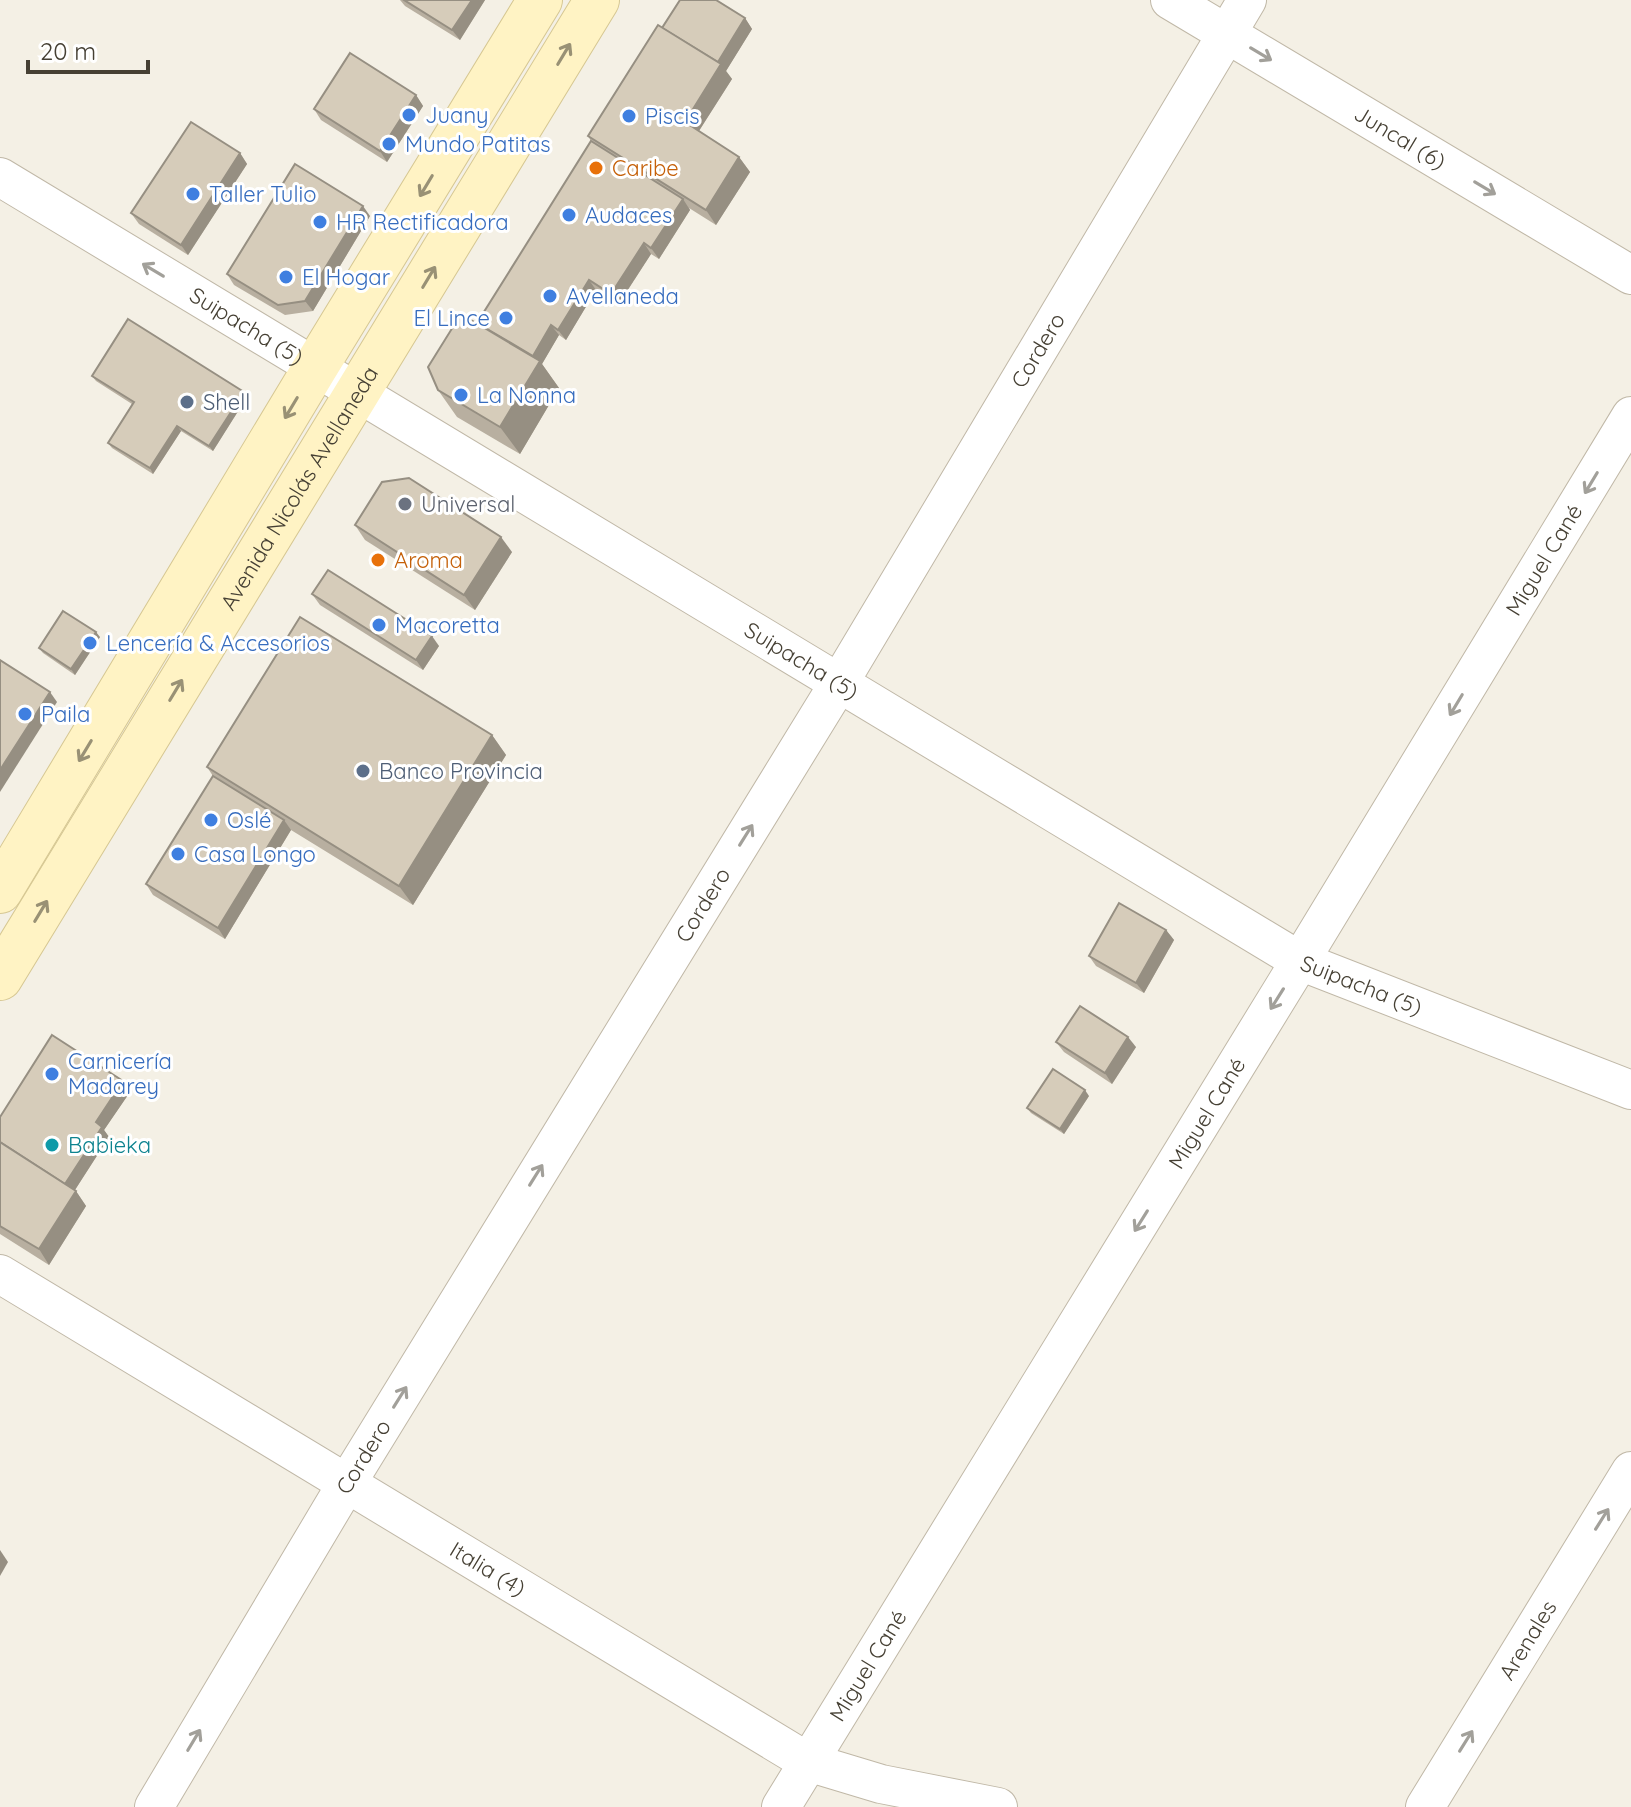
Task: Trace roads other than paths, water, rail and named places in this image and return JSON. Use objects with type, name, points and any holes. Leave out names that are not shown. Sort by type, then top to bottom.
[{"type":"main road","points":[[0,891],[540,0]]},
{"type":"main road","name":"Avenida Nicolás Avellaneda","points":[[0,978],[597,0]]},
{"type":"street","name":"Juncal (6)","points":[[1170,0],[1631,275]]},
{"type":"street","name":"Cordero","points":[[154,1807],[347,1483],[839,683],[1247,0]]},
{"type":"street","name":"Suipacha (5)","points":[[0,177],[1300,961],[1631,1090]]},
{"type":"street","name":"Miguel Cané","points":[[781,1807],[1631,416]]},
{"type":"street","name":"Italia (4)","points":[[0,1274],[808,1762],[881,1784],[998,1807]]},
{"type":"street","name":"Arenales","points":[[1425,1807],[1631,1471]]},
{"type":"place","name":"Juany","points":[[409,115]]},
{"type":"place","name":"Piscis","points":[[629,116]]},
{"type":"place","name":"Mundo Patitas","points":[[389,144]]},
{"type":"place","name":"Caribe","points":[[596,168]]},
{"type":"place","name":"Taller Tulio","points":[[193,194]]},
{"type":"place","name":"Audaces","points":[[569,215]]},
{"type":"place","name":"HR Rectificadora","points":[[320,222]]},
{"type":"place","name":"El Hogar","points":[[286,277]]},
{"type":"place","name":"Avellaneda","points":[[550,296]]},
{"type":"place","name":"El Lince","points":[[506,318]]},
{"type":"place","name":"La Nonna","points":[[461,395]]},
{"type":"place","name":"Shell","points":[[187,402]]},
{"type":"place","name":"Universal","points":[[405,504]]},
{"type":"place","name":"Aroma","points":[[378,560]]},
{"type":"place","name":"Macoretta","points":[[379,625]]},
{"type":"place","name":"Lencería & Accesorios","points":[[90,643]]},
{"type":"place","name":"Paila","points":[[25,714]]},
{"type":"place","name":"Banco Provincia","points":[[363,771]]},
{"type":"place","name":"Oslé","points":[[211,820]]},
{"type":"place","name":"Casa Longo","points":[[178,854]]},
{"type":"place","name":"Carnicería Madarey","points":[[52,1074]]},
{"type":"place","name":"Babieka","points":[[52,1145]]}]
